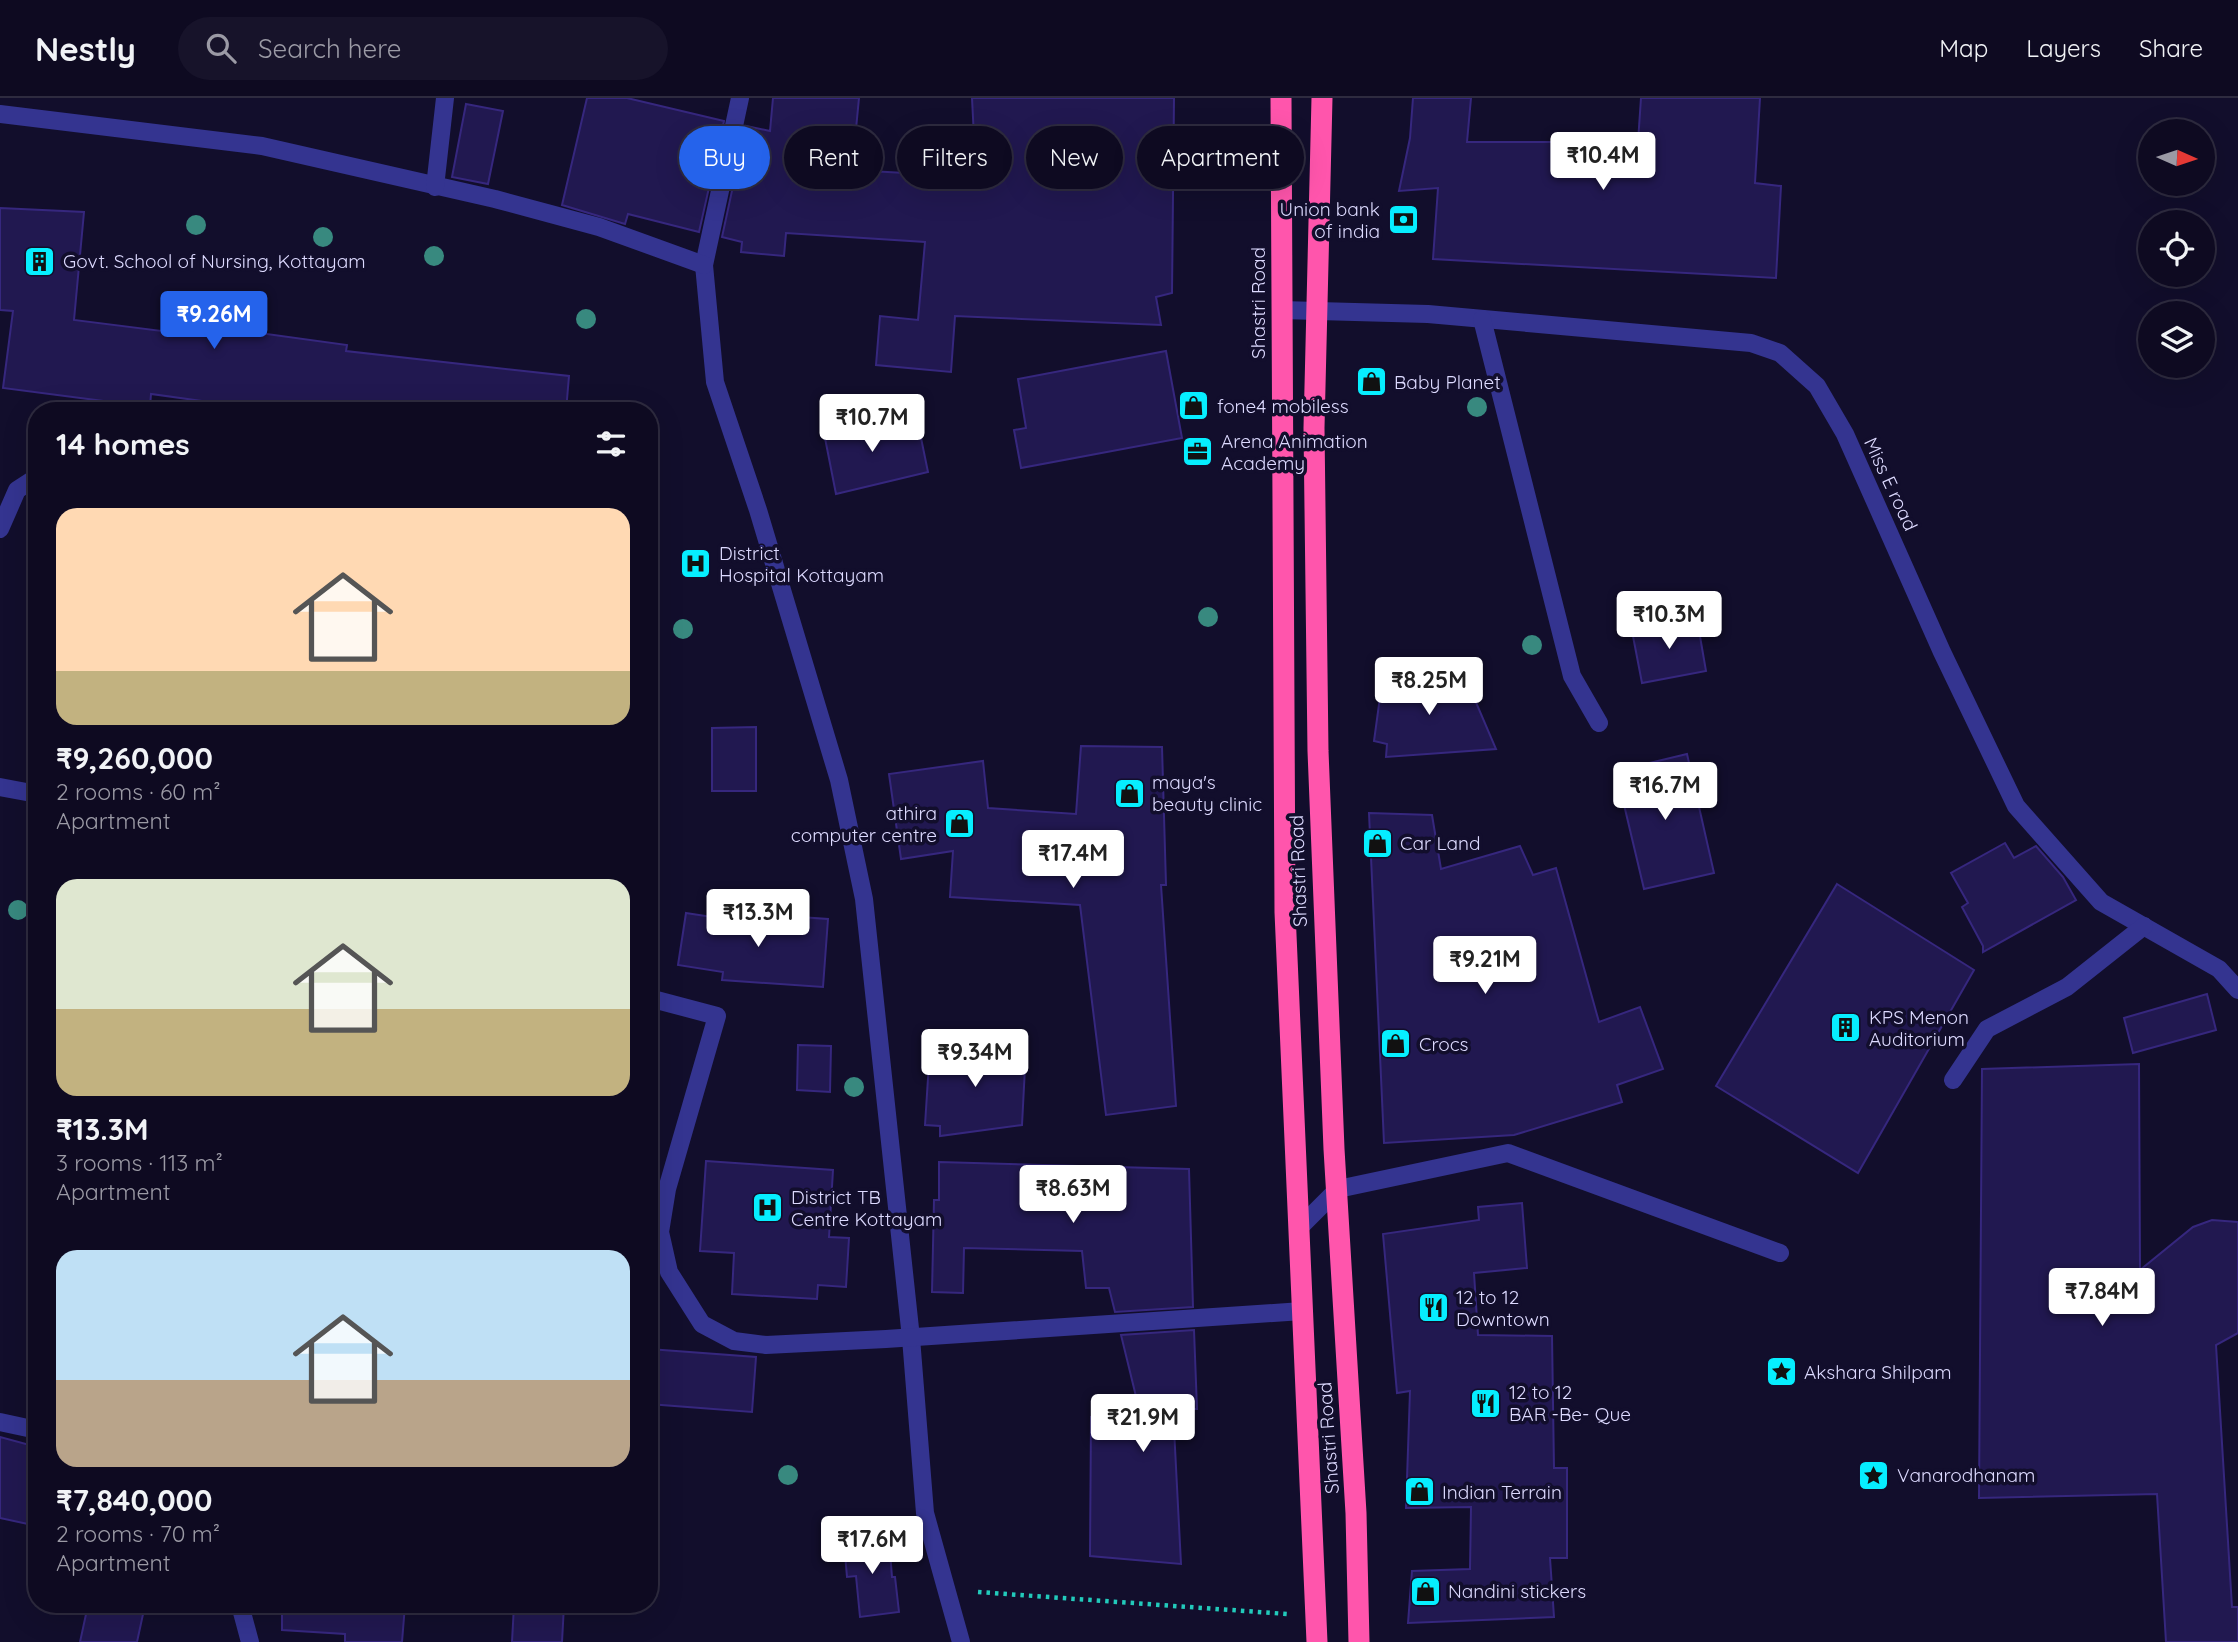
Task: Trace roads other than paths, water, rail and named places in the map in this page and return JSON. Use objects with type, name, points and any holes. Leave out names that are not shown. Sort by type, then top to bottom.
[{"type":"highway","name":"Shastri Road","points":[[1281,98],[1285,912],[1317,1642]]},
{"type":"highway","name":"Shastri Road","points":[[1322,98],[1314,428],[1322,924],[1356,1513],[1359,1642]]},
{"type":"street","points":[[435,187],[445,98]]},
{"type":"street","points":[[740,98],[704,265],[715,383],[758,510],[839,780],[863,899],[911,1338],[925,1513],[961,1642]]},
{"type":"street","points":[[0,114],[262,146],[495,199],[599,228],[704,265]]},
{"type":"street","name":"Miss E road","points":[[1281,310],[1482,319],[1751,343],[1780,353],[1817,386],[1845,434],[1947,664],[2016,806],[2101,902],[2219,969],[2238,990]]},
{"type":"street","points":[[1482,319],[1572,676],[1599,723]]},
{"type":"street","points":[[0,529],[17,490],[28,483]]},
{"type":"street","points":[[0,787],[28,792]]},
{"type":"street","points":[[1953,1080],[1987,1029],[2067,987],[2144,926]]},
{"type":"street","points":[[658,1000],[717,1016],[667,1189],[660,1232],[669,1272],[702,1324],[734,1340],[766,1345],[911,1338],[1302,1311]]},
{"type":"street","points":[[1299,1228],[1338,1189],[1508,1153],[1780,1253]]},
{"type":"street","points":[[0,1422],[28,1428]]},
{"type":"street","points":[[242,1613],[250,1642]]},
{"type":"place","name":"Union bank of india","points":[[1403,220]]},
{"type":"place","name":"Govt. School of Nursing, Kottayam","points":[[40,261]]},
{"type":"place","name":"Baby Planet","points":[[1371,382]]},
{"type":"place","name":"fone4 mobiless","points":[[1194,406]]},
{"type":"place","name":"Arena Animation Academy","points":[[1198,452]]},
{"type":"place","name":"District Hospital Kottayam","points":[[696,564]]},
{"type":"place","name":"maya's beauty clinic","points":[[1129,793]]},
{"type":"place","name":"athira computer centre","points":[[960,824]]},
{"type":"place","name":"Car Land","points":[[1377,843]]},
{"type":"place","name":"KPS Menon Auditorium","points":[[1846,1028]]},
{"type":"place","name":"Crocs","points":[[1396,1044]]},
{"type":"place","name":"District TB Centre Kottayam","points":[[768,1208]]},
{"type":"place","name":"12 to 12 Downtown","points":[[1433,1308]]},
{"type":"place","name":"Akshara Shilpam","points":[[1781,1372]]},
{"type":"place","name":"12 to 12 BAR -Be- Que","points":[[1486,1403]]},
{"type":"place","name":"Vanarodhanam","points":[[1874,1475]]},
{"type":"place","name":"Indian Terrain","points":[[1419,1492]]},
{"type":"place","name":"Nandini stickers","points":[[1425,1591]]}]
